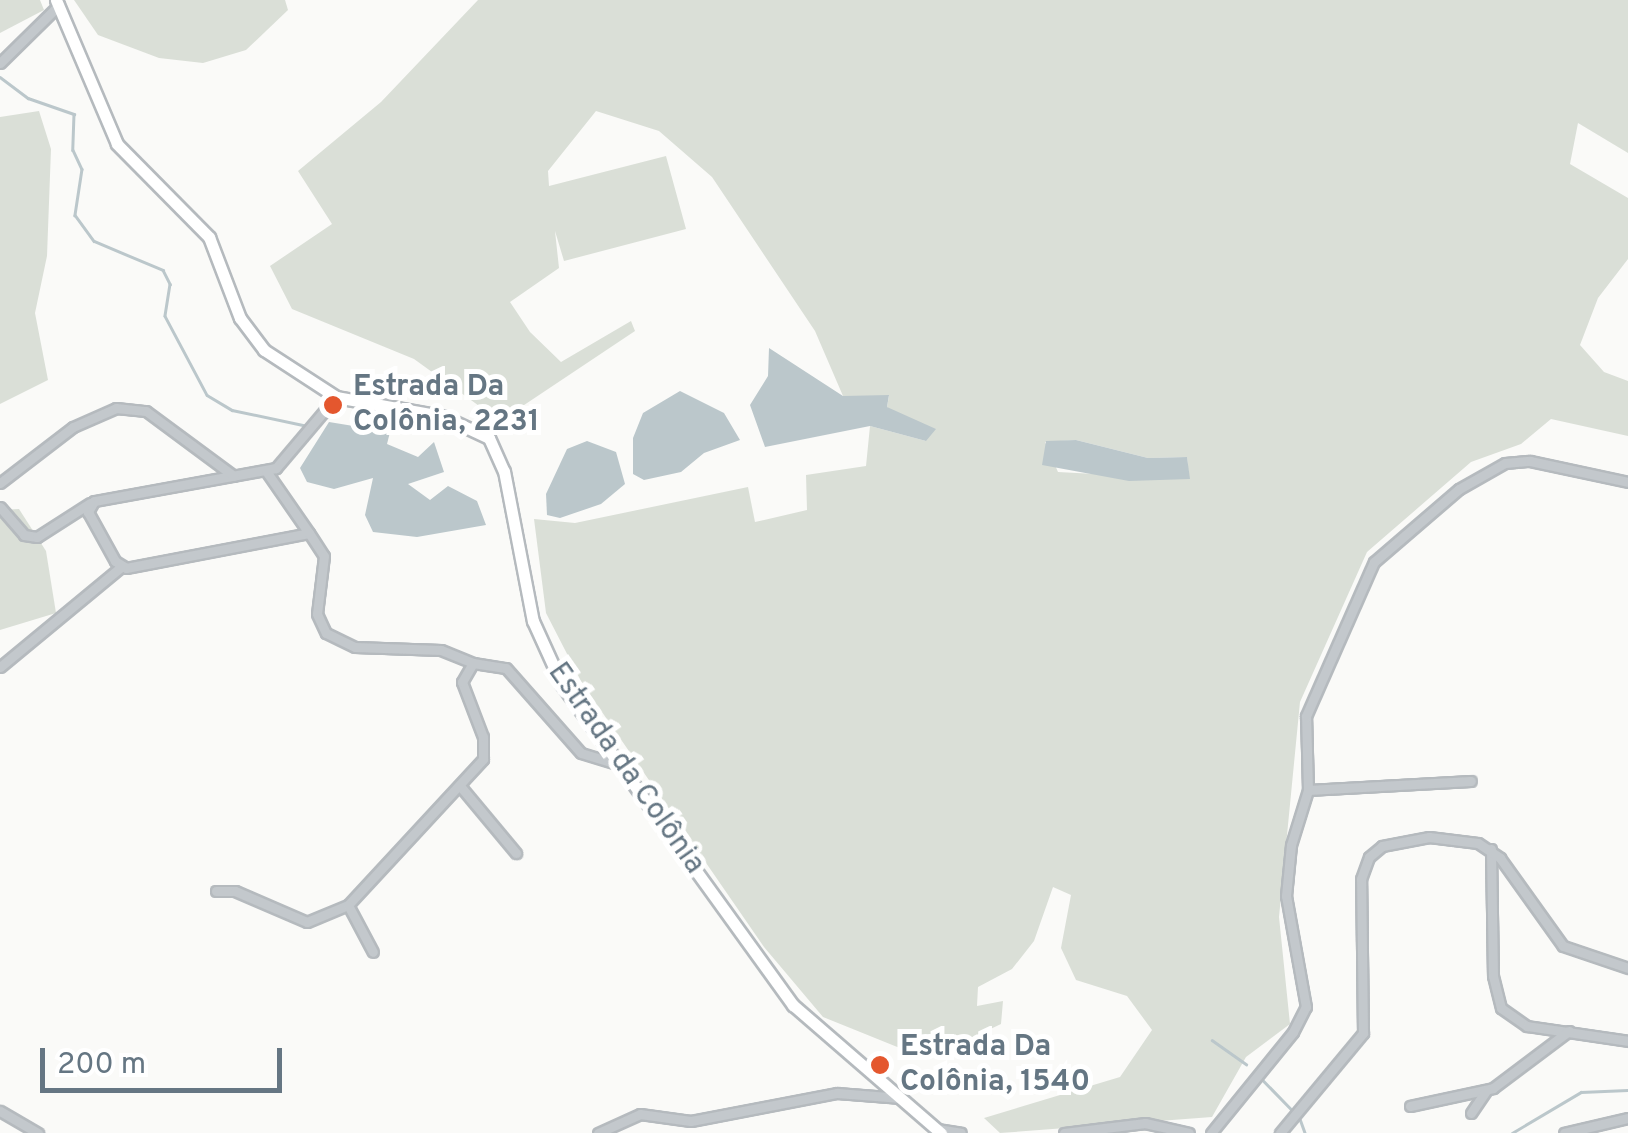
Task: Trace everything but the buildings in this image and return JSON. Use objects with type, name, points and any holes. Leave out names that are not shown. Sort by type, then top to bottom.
[{"type":"main road","name":"Estrada da Colônia","points":[[57,3],[117,144],[209,237],[240,318],[288,371],[336,397],[442,416],[489,438],[504,472],[522,579],[545,653],[620,766],[793,1005],[939,1131]]},
{"type":"street","points":[[0,63],[57,3]]},
{"type":"street","points":[[0,508],[24,535],[37,537],[90,504],[266,471],[284,461],[336,397]]},
{"type":"street","points":[[0,483],[73,427],[116,408],[146,411],[234,476]]},
{"type":"street","points":[[1212,1133],[1293,1032],[1306,1007],[1286,896],[1291,845],[1308,790],[1309,704],[1362,582],[1386,549],[1459,489],[1505,463],[1530,461],[1628,482]]},
{"type":"street","points":[[266,471],[324,556],[317,614],[326,633],[355,647],[441,650],[473,663],[506,668],[581,753],[620,766]]},
{"type":"street","points":[[90,504],[120,567]]},
{"type":"street","points":[[0,667],[120,567],[309,533]]},
{"type":"street","points":[[216,892],[235,892],[307,922],[348,905],[462,787],[485,752],[462,682],[473,663]]},
{"type":"street","points":[[1308,790],[1471,781]]},
{"type":"street","points":[[462,787],[516,852]]},
{"type":"street","points":[[1280,1133],[1363,1034],[1360,898],[1369,857],[1396,840],[1429,836],[1491,849],[1563,946],[1628,968]]},
{"type":"street","points":[[1491,849],[1495,994],[1513,1020],[1628,1040]]},
{"type":"street","points":[[348,905],[372,952]]},
{"type":"street","points":[[1471,1114],[1487,1090],[1569,1031]]},
{"type":"street","points":[[1410,1106],[1487,1090]]},
{"type":"street","points":[[598,1133],[640,1114],[691,1121],[837,1092],[904,1098]]},
{"type":"street","points":[[0,1110],[38,1133]]},
{"type":"street","points":[[1564,1133],[1628,1118]]},
{"type":"street","points":[[1064,1133],[1145,1123],[1189,1133]]},
{"type":"street","points":[[939,1131],[961,1133]]},
{"type":"shaded area","points":[[0,0],[40,0],[44,10],[0,33]]},
{"type":"shaded area","points":[[74,0],[285,0],[288,10],[246,50],[203,63],[159,58],[98,35]]},
{"type":"shaded area","points":[[478,0],[1628,0],[1628,153],[1578,123],[1570,164],[1628,198],[1628,259],[1598,298],[1580,345],[1604,372],[1628,381],[1628,436],[1551,419],[1521,444],[1471,462],[1367,552],[1300,702],[1279,917],[1290,1024],[1246,1057],[1212,1117],[1000,1133],[984,1118],[1120,1077],[1152,1030],[1127,996],[1076,980],[1061,948],[1071,895],[1053,887],[1034,941],[1012,969],[978,987],[977,1006],[1003,1001],[1001,1024],[927,1059],[823,1017],[764,947],[582,683],[546,613],[534,519],[575,523],[748,487],[755,522],[807,510],[806,475],[866,466],[870,426],[926,441],[887,407],[889,396],[843,396],[815,331],[712,177],[659,131],[596,111],[548,171],[549,186],[666,156],[686,229],[564,261],[555,231],[559,268],[510,302],[530,332],[561,362],[631,321],[635,331],[500,421],[414,359],[292,309],[270,266],[332,224],[298,171],[381,102]],"holes":[[[1076,440],[1148,458],[1187,457],[1189,479],[1058,472],[1045,442]]]},
{"type":"shaded area","points":[[39,111],[51,149],[47,256],[35,313],[48,380],[0,404],[0,117]]},
{"type":"shaded area","points":[[769,348],[843,396],[889,395],[887,407],[936,429],[926,441],[870,426],[765,447],[750,405],[768,376]]},
{"type":"shaded area","points":[[680,391],[724,413],[740,440],[704,453],[681,472],[644,480],[633,474],[633,438],[643,413]]},
{"type":"shaded area","points":[[329,422],[390,432],[387,444],[418,457],[434,442],[444,472],[408,484],[430,500],[448,486],[477,501],[486,525],[417,537],[373,532],[365,515],[373,478],[334,489],[307,482],[300,468]]},
{"type":"shaded area","points":[[1076,440],[1148,458],[1187,457],[1190,479],[1129,481],[1042,465],[1046,441]]},
{"type":"shaded area","points":[[587,441],[616,452],[625,484],[601,504],[560,518],[547,515],[546,494],[567,449]]},
{"type":"shaded area","points":[[19,509],[46,551],[56,613],[0,630],[0,510]]},
{"type":"waterway","points":[[0,77],[28,98],[74,114],[73,150],[82,169],[75,215],[94,241],[163,270],[170,284],[165,316],[207,395],[232,410],[308,426]]},
{"type":"waterway","points":[[1212,1040],[1246,1064]]},
{"type":"waterway","points":[[1255,1072],[1291,1109]]},
{"type":"waterway","points":[[1512,1133],[1581,1092],[1628,1090]]},
{"type":"waterway","points":[[1300,1119],[1305,1133]]},
{"type":"place","name":"Estrada Da Colônia, 2231","points":[[333,405]]},
{"type":"place","name":"Estrada Da Colônia, 1540","points":[[880,1065]]}]
